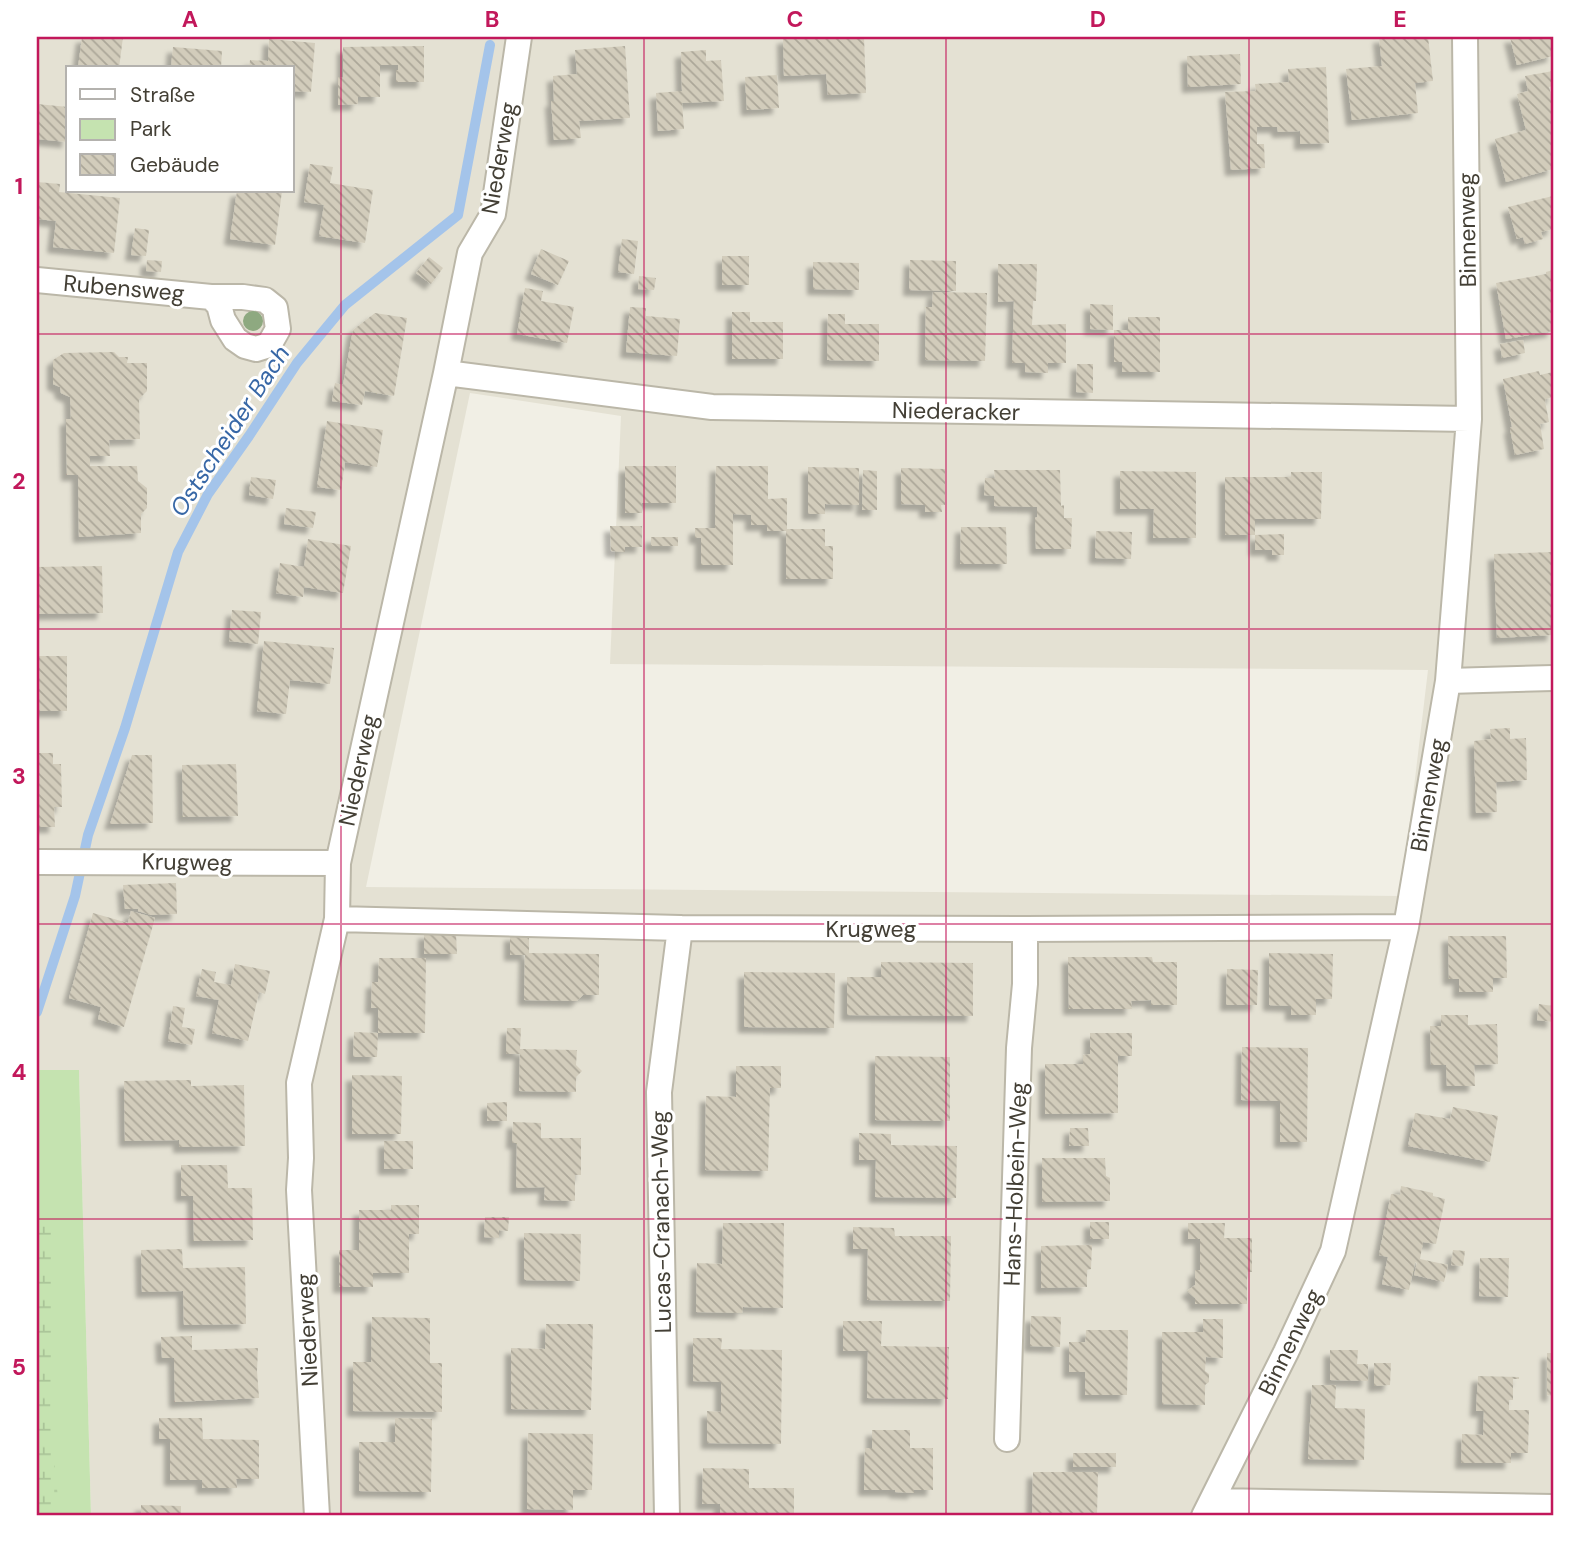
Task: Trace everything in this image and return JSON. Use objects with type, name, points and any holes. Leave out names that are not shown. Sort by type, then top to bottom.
[{"type":"street","name":"Niederweg","points":[[317,1516],[299,1191],[299,1083],[337,919],[338,863],[470,253],[492,214],[519,37]]},
{"type":"street","name":"Binnenweg","points":[[1208,1508],[1333,1251],[1406,927],[1448,681],[1469,419],[1465,37]]},
{"type":"street","name":"Rubensweg","points":[[37,280],[211,296]]},
{"type":"street","name":"Niederacker","points":[[446,373],[712,407],[1469,419]]},
{"type":"street","points":[[1448,681],[1553,678]]},
{"type":"street","name":"Krugweg","points":[[37,862],[338,863]]},
{"type":"street","name":"Krugweg","points":[[337,919],[680,929],[1406,927]]},
{"type":"street","name":"Lucas-Cranach-Weg","points":[[667,1516],[659,1092],[680,929]]},
{"type":"street","name":"Hans-Holbein-Weg","points":[[1007,1439],[1025,929]]},
{"type":"street","points":[[1208,1508],[1553,1507]]},
{"type":"shaded area","points":[[37,37],[1553,37],[1553,1516],[91,1516],[79,1071],[37,1070]],"holes":[[[470,393],[621,416],[610,664],[1428,670],[1401,896],[366,887]]]},
{"type":"green space","points":[[37,1070],[79,1070],[91,1516],[37,1516]]},
{"type":"green space","points":[[37,1209],[53,1225],[50,1424],[60,1516],[37,1516]]},
{"type":"building","points":[[82,37],[123,37],[119,66],[78,66]]},
{"type":"building","points":[[864,37],[866,93],[828,95],[826,74],[784,76],[783,38]]},
{"type":"building","points":[[1379,37],[1428,37],[1433,81],[1415,83],[1418,113],[1352,120],[1346,69],[1382,66]]},
{"type":"building","points":[[1510,37],[1551,37],[1553,56],[1517,65]]},
{"type":"building","points":[[269,39],[315,43],[311,92],[294,91],[294,66],[249,66],[250,60],[268,61]]},
{"type":"building","points":[[424,46],[424,82],[396,82],[398,65],[380,65],[380,97],[358,97],[358,104],[338,105],[338,77],[343,78],[343,47]]},
{"type":"building","points":[[625,46],[630,118],[579,121],[581,138],[554,140],[551,101],[554,101],[553,76],[577,74],[575,50]]},
{"type":"building","points":[[173,47],[222,51],[221,66],[171,66]]},
{"type":"building","points":[[706,50],[706,61],[721,60],[724,101],[682,103],[684,129],[658,131],[656,93],[682,91],[681,52]]},
{"type":"building","points":[[1240,54],[1241,84],[1188,87],[1187,56]]},
{"type":"building","points":[[1326,67],[1329,143],[1300,144],[1300,131],[1278,132],[1277,127],[1257,127],[1257,144],[1264,144],[1265,168],[1231,170],[1225,92],[1256,91],[1255,84],[1289,82],[1288,69]]},
{"type":"building","points":[[1553,71],[1553,86],[1549,87],[1553,101],[1553,169],[1506,182],[1495,139],[1526,130],[1517,94],[1528,91],[1525,76]]},
{"type":"building","points":[[777,75],[779,108],[747,110],[745,77]]},
{"type":"building","points":[[37,104],[66,107],[66,142],[37,139]]},
{"type":"building","points":[[310,164],[333,167],[330,183],[373,190],[365,243],[319,236],[324,205],[304,202]]},
{"type":"building","points":[[37,182],[60,184],[59,192],[120,198],[114,253],[53,247],[56,221],[37,219]]},
{"type":"building","points":[[237,192],[282,192],[275,245],[230,239]]},
{"type":"building","points":[[1553,196],[1553,229],[1541,232],[1543,239],[1525,244],[1523,237],[1517,239],[1508,207]]},
{"type":"building","points":[[135,228],[149,230],[146,256],[131,255]]},
{"type":"building","points":[[622,239],[638,241],[634,274],[618,272]]},
{"type":"building","points":[[541,249],[569,261],[558,285],[531,274]]},
{"type":"building","points":[[722,256],[749,256],[749,285],[722,285]]},
{"type":"building","points":[[429,257],[443,268],[431,284],[416,273]]},
{"type":"building","points":[[147,260],[162,261],[161,272],[146,271]]},
{"type":"building","points":[[910,260],[956,261],[956,291],[909,290]]},
{"type":"building","points":[[813,262],[859,263],[859,290],[813,289]]},
{"type":"building","points":[[998,264],[1037,264],[1032,325],[1066,324],[1066,363],[1048,363],[1048,373],[1025,372],[1025,363],[1012,363],[1014,301],[998,302]]},
{"type":"building","points":[[1553,270],[1553,331],[1506,339],[1496,283],[1546,274]]},
{"type":"building","points":[[639,276],[656,278],[654,290],[638,289]]},
{"type":"building","points":[[525,288],[543,291],[541,301],[574,307],[567,343],[517,334]]},
{"type":"building","points":[[933,292],[987,293],[985,361],[925,360],[926,307],[932,307]]},
{"type":"building","points":[[1090,304],[1113,305],[1113,330],[1090,329]]},
{"type":"building","points":[[630,307],[646,308],[646,316],[680,319],[677,356],[626,352]]},
{"type":"building","points":[[732,312],[750,312],[750,322],[783,322],[783,359],[732,359]]},
{"type":"building","points":[[375,313],[407,318],[394,396],[365,391],[362,405],[332,401],[335,383],[343,385],[353,330]]},
{"type":"building","points":[[828,314],[845,314],[845,324],[879,324],[879,361],[827,360]]},
{"type":"building","points":[[1128,317],[1160,317],[1160,372],[1122,372],[1122,362],[1114,362],[1114,330],[1128,330]]},
{"type":"building","points":[[1523,340],[1525,353],[1502,358],[1500,344]]},
{"type":"building","points":[[114,352],[119,357],[128,357],[127,363],[147,363],[147,391],[139,399],[140,439],[109,440],[110,456],[90,456],[90,466],[137,466],[138,481],[147,488],[147,508],[141,514],[141,533],[79,537],[78,475],[67,475],[66,419],[71,419],[70,397],[61,393],[60,387],[53,384],[53,360],[64,353]]},
{"type":"building","points":[[1077,364],[1093,364],[1093,393],[1076,392]]},
{"type":"building","points":[[1539,371],[1540,375],[1553,372],[1553,397],[1545,401],[1549,422],[1540,424],[1544,449],[1515,455],[1503,379]]},
{"type":"building","points":[[327,421],[383,430],[377,467],[345,462],[341,490],[317,487]]},
{"type":"building","points":[[625,466],[676,466],[676,503],[642,503],[642,513],[625,513]]},
{"type":"building","points":[[716,466],[768,466],[768,499],[787,498],[787,529],[825,529],[825,546],[833,546],[833,579],[786,579],[786,531],[767,531],[767,525],[751,525],[751,515],[733,514],[733,565],[701,565],[701,538],[695,538],[695,528],[715,528]]},
{"type":"building","points":[[808,467],[859,468],[859,505],[825,504],[825,514],[808,514]]},
{"type":"building","points":[[901,468],[945,469],[945,505],[941,505],[942,512],[925,512],[925,505],[901,504]]},
{"type":"building","points":[[863,470],[877,471],[877,510],[862,510]]},
{"type":"building","points":[[994,470],[1060,470],[1064,518],[1072,518],[1071,549],[1036,549],[1037,507],[994,506],[994,496],[984,495],[985,478],[995,478]]},
{"type":"building","points":[[1120,471],[1196,472],[1196,538],[1153,538],[1154,509],[1120,509]]},
{"type":"building","points":[[1291,472],[1322,472],[1321,519],[1255,519],[1255,535],[1225,535],[1225,477],[1291,477]]},
{"type":"building","points":[[251,477],[276,480],[273,499],[249,495]]},
{"type":"building","points":[[286,508],[316,512],[313,528],[284,524]]},
{"type":"building","points":[[610,526],[642,526],[642,547],[625,547],[625,552],[611,551]]},
{"type":"building","points":[[961,527],[1006,527],[1007,564],[960,564]]},
{"type":"building","points":[[1096,531],[1132,532],[1131,559],[1095,558]]},
{"type":"building","points":[[1284,534],[1284,555],[1272,555],[1272,550],[1255,550],[1255,535]]},
{"type":"building","points":[[651,537],[678,537],[678,546],[651,546]]},
{"type":"building","points":[[308,539],[351,546],[343,593],[304,587],[303,597],[276,593],[280,563],[304,567]]},
{"type":"building","points":[[1553,552],[1553,635],[1497,638],[1494,554]]},
{"type":"building","points":[[102,566],[103,613],[37,614],[37,567]]},
{"type":"building","points":[[232,610],[261,612],[258,644],[229,641]]},
{"type":"building","points":[[264,641],[334,648],[330,684],[290,680],[286,714],[257,711]]},
{"type":"building","points":[[37,656],[67,656],[67,711],[37,711]]},
{"type":"building","points":[[1510,728],[1510,739],[1526,738],[1527,780],[1496,782],[1497,812],[1476,813],[1474,741],[1491,739],[1490,729]]},
{"type":"building","points":[[37,753],[53,753],[53,764],[61,764],[62,807],[54,807],[55,827],[37,827]]},
{"type":"building","points":[[132,755],[152,755],[153,823],[110,824]]},
{"type":"building","points":[[236,764],[238,816],[183,817],[182,765]]},
{"type":"building","points":[[176,883],[177,914],[151,915],[138,909],[125,909],[123,885]]},
{"type":"building","points":[[131,911],[155,918],[124,1027],[98,1019],[101,1007],[69,998],[93,913],[128,923]]},
{"type":"building","points":[[424,933],[456,934],[457,954],[424,954]]},
{"type":"building","points":[[510,935],[529,935],[529,953],[599,954],[599,995],[583,995],[577,1001],[524,1000],[525,955],[510,955]]},
{"type":"building","points":[[1448,936],[1506,936],[1507,978],[1493,978],[1493,992],[1459,992],[1459,979],[1449,979]]},
{"type":"building","points":[[1269,953],[1333,954],[1332,999],[1316,999],[1316,1015],[1291,1015],[1291,1006],[1269,1005]]},
{"type":"building","points":[[1068,957],[1152,957],[1153,962],[1177,962],[1177,1005],[1151,1005],[1151,1000],[1131,1001],[1132,1009],[1069,1009]]},
{"type":"building","points":[[379,958],[426,958],[425,1033],[378,1033],[378,1008],[371,1008],[372,982],[378,982]]},
{"type":"building","points":[[881,962],[973,963],[973,1016],[847,1015],[847,977],[881,977]]},
{"type":"building","points":[[235,964],[270,971],[265,994],[259,992],[248,1041],[212,1033],[219,1000],[196,996],[202,969],[216,972],[214,982],[231,985]]},
{"type":"building","points":[[1227,969],[1258,970],[1257,1005],[1226,1005]]},
{"type":"building","points":[[744,972],[835,973],[834,1028],[744,1027]]},
{"type":"building","points":[[1539,1004],[1553,1006],[1553,1022],[1537,1020]]},
{"type":"building","points":[[173,1006],[185,1008],[182,1027],[195,1029],[192,1045],[168,1041]]},
{"type":"building","points":[[1441,1015],[1468,1015],[1468,1025],[1497,1024],[1498,1064],[1474,1065],[1475,1086],[1447,1086],[1446,1065],[1431,1065],[1430,1026],[1441,1026]]},
{"type":"building","points":[[507,1028],[521,1028],[520,1049],[577,1050],[576,1065],[582,1071],[576,1077],[576,1092],[519,1091],[520,1054],[506,1054]]},
{"type":"building","points":[[354,1032],[378,1033],[377,1057],[353,1057]]},
{"type":"building","points":[[1090,1033],[1132,1033],[1132,1056],[1118,1056],[1118,1113],[1045,1114],[1045,1064],[1083,1064],[1083,1055],[1090,1054]]},
{"type":"building","points":[[1242,1047],[1308,1048],[1307,1142],[1280,1142],[1280,1101],[1241,1100]]},
{"type":"building","points":[[875,1056],[950,1057],[950,1121],[875,1120]]},
{"type":"building","points":[[736,1066],[781,1066],[781,1088],[770,1088],[768,1171],[705,1170],[706,1096],[736,1097]]},
{"type":"building","points":[[352,1075],[402,1076],[401,1134],[352,1134]]},
{"type":"building","points":[[191,1080],[191,1086],[244,1085],[245,1146],[179,1147],[179,1140],[125,1141],[124,1081]]},
{"type":"building","points":[[507,1102],[507,1121],[487,1121],[487,1103]]},
{"type":"building","points":[[1453,1107],[1498,1116],[1490,1162],[1408,1146],[1415,1113],[1450,1119]]},
{"type":"building","points":[[513,1122],[541,1123],[541,1138],[581,1138],[581,1175],[575,1175],[575,1201],[544,1200],[545,1187],[516,1188],[517,1143],[512,1143]]},
{"type":"building","points":[[1070,1128],[1088,1128],[1089,1146],[1069,1146]]},
{"type":"building","points":[[859,1133],[891,1134],[891,1145],[957,1146],[956,1198],[875,1197],[876,1160],[859,1160]]},
{"type":"building","points":[[384,1141],[413,1141],[413,1169],[384,1169]]},
{"type":"building","points":[[1042,1158],[1105,1158],[1106,1176],[1110,1178],[1110,1201],[1042,1202]]},
{"type":"building","points":[[181,1165],[227,1165],[228,1188],[252,1188],[253,1240],[194,1241],[193,1196],[181,1196]]},
{"type":"building","points":[[1401,1186],[1433,1193],[1433,1196],[1445,1199],[1436,1244],[1423,1242],[1420,1259],[1448,1265],[1444,1282],[1414,1275],[1415,1262],[1409,1290],[1382,1284],[1388,1257],[1379,1255],[1391,1194],[1400,1195]]},
{"type":"building","points":[[391,1205],[419,1205],[419,1234],[409,1234],[409,1273],[373,1273],[373,1287],[339,1287],[339,1250],[359,1250],[359,1210],[391,1210]]},
{"type":"building","points":[[485,1217],[509,1217],[508,1231],[499,1230],[499,1238],[484,1237]]},
{"type":"building","points":[[1090,1222],[1109,1222],[1109,1239],[1090,1239]]},
{"type":"building","points":[[723,1223],[784,1223],[783,1308],[743,1307],[742,1313],[696,1312],[697,1263],[722,1264]]},
{"type":"building","points":[[1188,1223],[1225,1223],[1224,1238],[1252,1238],[1252,1272],[1247,1272],[1247,1304],[1195,1304],[1195,1298],[1187,1291],[1195,1285],[1195,1270],[1200,1270],[1200,1239],[1188,1239]]},
{"type":"building","points":[[853,1227],[894,1228],[895,1236],[951,1236],[950,1301],[867,1300],[868,1249],[853,1249]]},
{"type":"building","points":[[524,1233],[581,1234],[580,1281],[524,1280]]},
{"type":"building","points":[[1092,1245],[1087,1287],[1041,1288],[1041,1246]]},
{"type":"building","points":[[182,1249],[183,1268],[245,1267],[246,1324],[184,1325],[183,1291],[142,1292],[141,1250]]},
{"type":"building","points":[[1453,1250],[1465,1251],[1463,1266],[1451,1265]]},
{"type":"building","points":[[1480,1258],[1509,1258],[1508,1297],[1479,1296]]},
{"type":"building","points":[[1031,1316],[1061,1317],[1060,1347],[1030,1346]]},
{"type":"building","points":[[372,1317],[430,1318],[430,1363],[442,1363],[442,1412],[353,1411],[353,1362],[371,1362]]},
{"type":"building","points":[[1203,1319],[1223,1319],[1223,1358],[1206,1357],[1205,1371],[1209,1374],[1209,1382],[1205,1385],[1205,1405],[1162,1404],[1162,1332],[1203,1332]]},
{"type":"building","points":[[843,1321],[882,1321],[881,1346],[949,1347],[948,1399],[867,1398],[868,1351],[843,1351]]},
{"type":"building","points":[[546,1324],[593,1324],[591,1410],[511,1409],[511,1348],[545,1349]]},
{"type":"building","points":[[1086,1330],[1128,1330],[1127,1395],[1085,1395],[1085,1372],[1069,1372],[1069,1342],[1085,1342]]},
{"type":"building","points":[[192,1336],[192,1350],[258,1348],[259,1398],[175,1402],[174,1358],[162,1358],[161,1337]]},
{"type":"building","points":[[693,1338],[722,1338],[721,1349],[782,1350],[781,1444],[707,1443],[707,1411],[721,1412],[721,1382],[693,1381]]},
{"type":"building","points":[[1330,1350],[1358,1350],[1357,1364],[1368,1364],[1368,1381],[1330,1380]]},
{"type":"building","points":[[1547,1353],[1553,1353],[1553,1396],[1547,1395]]},
{"type":"building","points":[[1374,1363],[1391,1363],[1390,1385],[1374,1386]]},
{"type":"building","points":[[1478,1376],[1519,1377],[1513,1379],[1513,1400],[1509,1400],[1509,1410],[1529,1410],[1528,1453],[1511,1453],[1511,1463],[1461,1463],[1462,1434],[1483,1435],[1484,1411],[1476,1411]]},
{"type":"building","points":[[1312,1385],[1336,1385],[1335,1408],[1365,1409],[1364,1460],[1308,1459]]},
{"type":"building","points":[[159,1418],[202,1418],[203,1439],[259,1440],[259,1479],[236,1479],[237,1488],[202,1488],[202,1480],[170,1480],[170,1439],[159,1439]]},
{"type":"building","points":[[395,1418],[432,1419],[431,1492],[359,1491],[359,1442],[395,1442]]},
{"type":"building","points":[[872,1430],[910,1430],[910,1448],[933,1448],[933,1490],[914,1490],[914,1493],[864,1490],[865,1448],[872,1448]]},
{"type":"building","points":[[528,1433],[593,1434],[592,1490],[573,1490],[573,1510],[527,1509]]},
{"type":"building","points":[[1073,1453],[1116,1453],[1116,1467],[1073,1467]]},
{"type":"building","points":[[703,1468],[749,1469],[749,1488],[794,1488],[794,1516],[720,1516],[720,1504],[702,1504]]},
{"type":"building","points":[[1033,1472],[1098,1472],[1097,1516],[1032,1516]]},
{"type":"building","points":[[141,1505],[181,1506],[181,1516],[141,1516]]},
{"type":"waterway","name":"Ostscheider Bach","points":[[37,1012],[75,896],[88,835],[125,728],[178,552],[208,494],[297,363],[345,305],[458,215],[490,45]]}]
